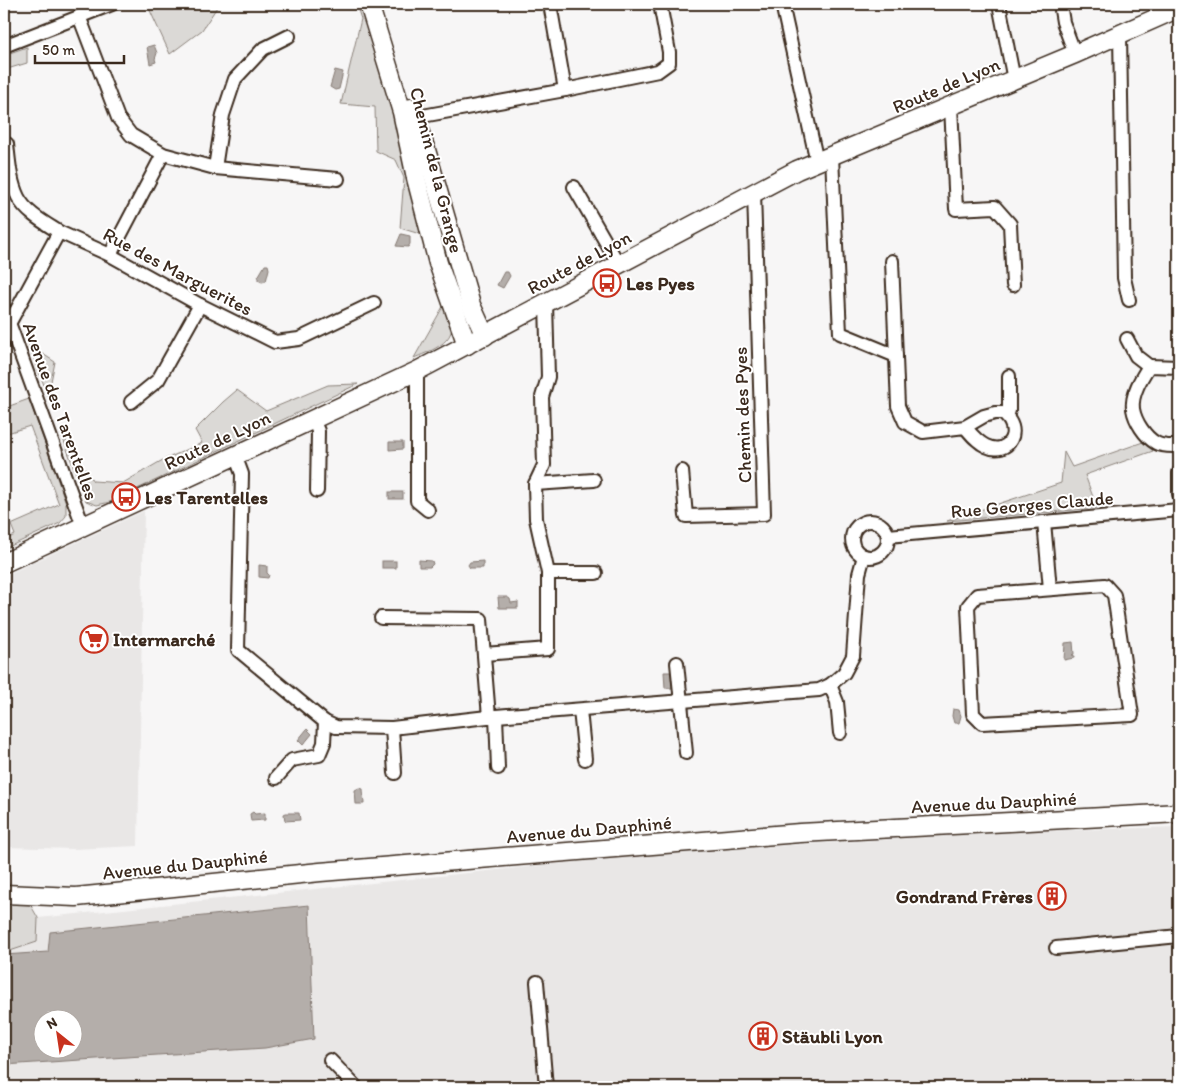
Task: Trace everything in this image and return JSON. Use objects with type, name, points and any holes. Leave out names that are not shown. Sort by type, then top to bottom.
[{"type":"street","points":[[4,46],[112,4]]},
{"type":"street","name":"Chemin de la Grange","points":[[369,4],[409,119],[426,150],[470,305],[485,336]]},
{"type":"street","name":"Chemin de la Grange","points":[[382,4],[409,119],[416,178],[438,263],[467,345]]},
{"type":"street","points":[[550,4],[565,90]]},
{"type":"street","points":[[409,119],[658,71],[669,63],[669,52],[660,4]]},
{"type":"street","points":[[782,4],[824,159],[840,333],[896,356]]},
{"type":"street","points":[[999,4],[1014,80]]},
{"type":"street","points":[[1060,4],[1063,22],[1075,54]]},
{"type":"street","name":"Route de Lyon","points":[[4,563],[417,371],[754,193],[824,159],[1014,80],[1179,8]]},
{"type":"street","points":[[79,16],[118,118],[131,135],[163,154],[215,168],[338,179]]},
{"type":"street","points":[[1120,34],[1124,278],[1130,300]]},
{"type":"street","points":[[215,168],[223,116],[235,79],[263,48],[289,36]]},
{"type":"street","points":[[951,106],[956,209],[995,208],[1010,224],[1013,285]]},
{"type":"street","name":"Rue des Marguerites","points":[[7,144],[12,180],[18,198],[36,217],[59,232],[110,255],[200,305],[274,342],[299,340],[374,303]]},
{"type":"street","points":[[110,255],[163,154]]},
{"type":"street","points":[[574,187],[619,265]]},
{"type":"street","name":"Chemin des Pyes","points":[[682,471],[686,516],[764,514],[754,193]]},
{"type":"street","points":[[9,324],[59,232]]},
{"type":"street","points":[[892,260],[898,406],[905,422],[923,432],[965,427],[984,416],[1002,413],[1007,416],[1014,428],[1013,437],[1003,447],[993,448],[985,446],[965,427]]},
{"type":"street","points":[[484,654],[548,649],[548,573],[536,519],[535,484],[544,466],[542,397],[548,377],[546,304]]},
{"type":"street","points":[[131,402],[158,380],[200,305]]},
{"type":"street","name":"Avenue des Tarentelles","points":[[4,309],[9,324],[10,344],[83,526]]},
{"type":"street","points":[[1127,339],[1136,356],[1150,366],[1179,367]]},
{"type":"street","points":[[1150,366],[1138,383],[1132,408],[1139,426],[1156,443],[1166,446],[1179,446]]},
{"type":"street","points":[[417,371],[417,501],[428,510]]},
{"type":"street","points":[[1007,416],[1010,410],[1009,376]]},
{"type":"street","points":[[313,419],[318,431],[317,491]]},
{"type":"street","points":[[235,455],[242,474],[238,650],[325,722],[336,728],[392,728],[493,716],[819,690],[830,685],[844,673],[853,656],[859,574],[864,556]]},
{"type":"street","points":[[1179,474],[1179,494]]},
{"type":"street","points":[[535,484],[594,480]]},
{"type":"street","name":"Rue Georges Claude","points":[[888,536],[1179,510]]},
{"type":"street","points":[[872,520],[885,528],[888,536],[888,545],[883,552],[876,556],[860,555],[854,549],[852,542],[852,533],[856,526],[872,520]]},
{"type":"street","points":[[1044,522],[1050,589]]},
{"type":"street","points":[[548,573],[596,573]]},
{"type":"street","points":[[1105,584],[1114,594],[1132,715],[982,724],[973,714],[968,606],[977,595],[1050,589],[1105,584]]},
{"type":"street","points":[[381,618],[481,619],[498,768]]},
{"type":"street","points":[[676,663],[686,752]]},
{"type":"street","points":[[830,685],[837,702],[840,733]]},
{"type":"street","points":[[580,710],[585,758]]},
{"type":"street","points":[[276,778],[292,760],[319,755],[324,743],[325,722]]},
{"type":"street","points":[[392,728],[395,774]]},
{"type":"street","name":"Avenue du Dauphiné","points":[[4,894],[76,896],[320,872],[800,833],[1179,813]]},
{"type":"street","points":[[1056,948],[1179,936]]},
{"type":"street","points":[[537,982],[546,1087]]},
{"type":"street","points":[[330,1060],[356,1087]]},
{"type":"shaded area","points":[[147,4],[219,4],[202,30],[170,54]]},
{"type":"shaded area","points":[[356,4],[364,4],[395,109],[426,239],[420,234],[400,228],[404,178],[396,160],[376,151],[375,107],[341,104],[361,19]]},
{"type":"shaded area","points":[[154,45],[157,53],[156,62],[150,64],[147,47]]},
{"type":"shaded area","points":[[27,47],[27,63],[4,70],[4,55]]},
{"type":"shaded area","points":[[335,70],[343,72],[339,89],[335,90],[330,87]]},
{"type":"shaded area","points":[[401,234],[410,236],[408,247],[396,246]]},
{"type":"shaded area","points":[[265,265],[268,265],[269,269],[266,281],[262,282],[258,280],[258,277]]},
{"type":"shaded area","points":[[504,272],[508,272],[510,276],[503,288],[497,285]]},
{"type":"shaded area","points":[[445,303],[452,323],[448,338],[438,346],[414,358]]},
{"type":"shaded area","points":[[29,345],[55,362],[48,396]]},
{"type":"shaded area","points":[[358,384],[110,502],[97,505],[86,501],[61,433],[93,481],[123,483],[161,461],[202,443],[195,430],[237,390],[266,411],[328,385]]},
{"type":"shaded area","points":[[29,399],[66,503],[66,516],[60,523],[4,549],[4,540],[15,535],[11,525],[59,504],[30,426],[4,434],[4,408]]},
{"type":"shaded area","points":[[389,442],[403,442],[403,449],[389,450]]},
{"type":"shaded area","points":[[1143,442],[1153,451],[1085,475],[1097,508],[947,521],[1061,483],[1064,452],[1072,467]]},
{"type":"shaded area","points":[[389,492],[403,492],[403,499],[389,499]]},
{"type":"shaded area","points":[[144,511],[138,846],[74,849],[4,847],[4,576]]},
{"type":"shaded area","points":[[419,560],[432,561],[433,564],[430,567],[419,567]]},
{"type":"shaded area","points":[[382,561],[396,561],[396,568],[382,568]]},
{"type":"shaded area","points":[[483,561],[483,568],[470,568],[468,565],[470,562]]},
{"type":"shaded area","points":[[259,565],[267,566],[268,578],[259,577]]},
{"type":"shaded area","points":[[498,597],[507,597],[511,603],[518,602],[518,608],[499,608]]},
{"type":"shaded area","points":[[1073,642],[1074,654],[1072,655],[1074,655],[1074,658],[1064,660],[1065,643]]},
{"type":"shaded area","points":[[664,672],[671,672],[672,688],[665,688]]},
{"type":"shaded area","points":[[953,709],[959,710],[961,716],[959,723],[954,723]]},
{"type":"shaded area","points":[[307,729],[312,734],[303,745],[298,740]]},
{"type":"shaded area","points":[[363,789],[364,804],[356,804],[355,790]]},
{"type":"shaded area","points":[[253,812],[255,814],[265,813],[265,820],[251,821],[250,814]]},
{"type":"shaded area","points":[[299,813],[300,820],[285,821],[284,814]]},
{"type":"shaded area","points":[[1179,827],[1179,1087],[4,1087],[4,953],[37,942],[38,918],[668,852],[1032,831]]},
{"type":"shaded area","points":[[4,903],[30,904],[38,918],[37,942],[4,953]]},
{"type":"shaded area","points":[[309,905],[314,1039],[265,1048],[4,1065],[4,955],[48,952],[50,932]]},
{"type":"place","name":"Les Pyes","points":[[607,283]]},
{"type":"place","name":"Les Tarentelles","points":[[126,497]]},
{"type":"place","name":"Intermarché","points":[[94,639]]},
{"type":"place","name":"Gondrand Frères","points":[[1052,896]]},
{"type":"place","name":"Stäubli Lyon","points":[[763,1036]]}]
